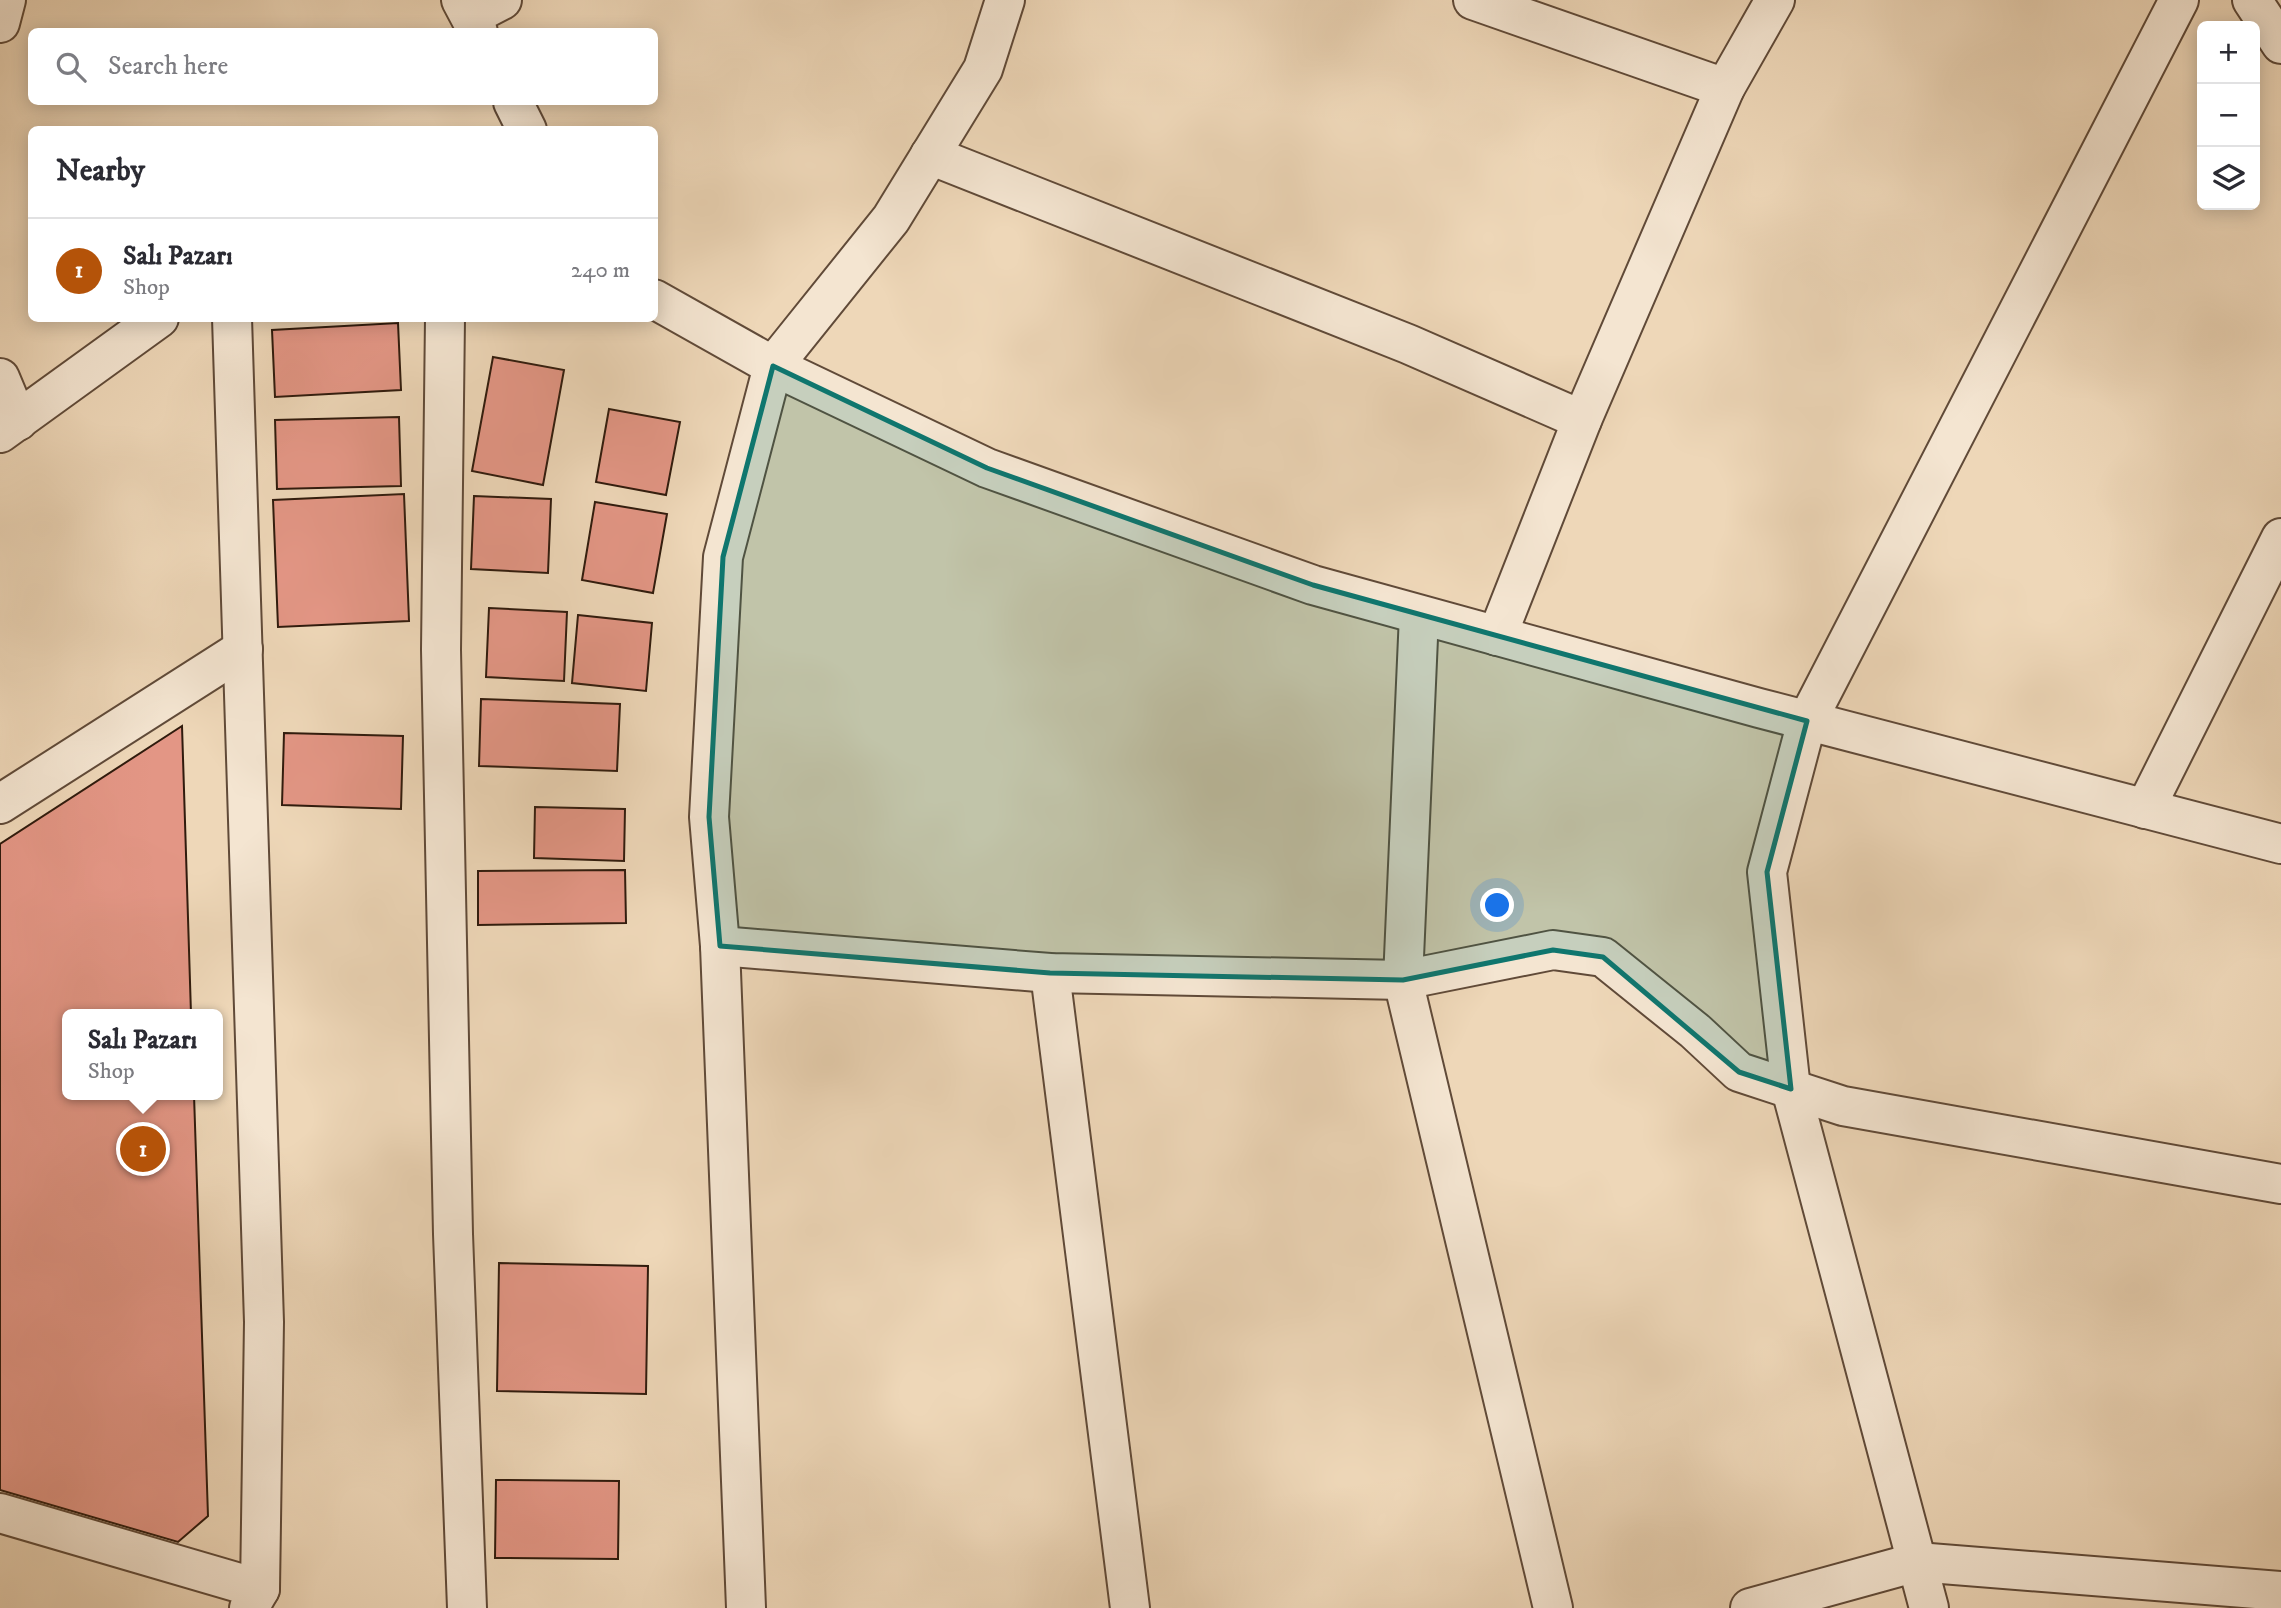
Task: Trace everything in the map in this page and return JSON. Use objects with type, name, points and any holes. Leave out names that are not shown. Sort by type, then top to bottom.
[{"type":"street","points":[[0,23],[6,0]]},
{"type":"street","points":[[746,1608],[720,946],[709,817],[723,557],[773,366],[891,219],[983,69],[1005,0]]},
{"type":"street","points":[[1474,0],[1725,88]]},
{"type":"street","points":[[1497,636],[1582,420],[1725,88],[1775,0]]},
{"type":"street","points":[[1929,1608],[1791,1089],[1767,872],[1807,720],[2179,0]]},
{"type":"street","points":[[2252,0],[2281,44]]},
{"type":"street","points":[[514,105],[525,126]]},
{"type":"street","points":[[930,155],[1395,339],[1582,420]]},
{"type":"street","points":[[658,301],[773,366],[986,468],[1312,585],[1807,720],[2281,844]]},
{"type":"street","points":[[0,378],[9,427],[153,322]]},
{"type":"street","points":[[0,1513],[254,1598],[264,1322],[232,322]]},
{"type":"street","points":[[445,322],[441,664],[453,1234],[467,1608]]},
{"type":"street","points":[[2146,809],[2281,538]]},
{"type":"street","points":[[1419,615],[1403,980],[1553,1608]]},
{"type":"street","points":[[0,804],[243,649]]},
{"type":"street","points":[[720,946],[1050,973],[1403,980],[1553,950],[1603,957],[1695,1031],[1739,1072],[1843,1105],[2281,1184]]},
{"type":"street","points":[[1050,973],[1130,1608]]},
{"type":"street","points":[[1750,1608],[1917,1562],[2281,1591]]},
{"type":"highlighted area","points":[[773,366],[987,468],[1313,585],[1807,721],[1767,872],[1791,1089],[1739,1072],[1603,957],[1553,950],[1403,980],[1050,973],[720,946],[709,817],[723,557]]},
{"type":"building","points":[[398,323],[401,390],[275,397],[272,330]]},
{"type":"building","points":[[493,357],[564,370],[543,485],[472,471]]},
{"type":"building","points":[[609,409],[680,422],[666,495],[596,482]]},
{"type":"building","points":[[399,417],[401,486],[277,489],[275,420]]},
{"type":"building","points":[[404,494],[409,621],[278,627],[273,500]]},
{"type":"building","points":[[474,496],[551,499],[548,573],[471,569]]},
{"type":"building","points":[[595,502],[667,514],[653,593],[582,580]]},
{"type":"building","points":[[489,608],[567,612],[564,681],[486,677]]},
{"type":"building","points":[[578,615],[652,623],[646,691],[572,683]]},
{"type":"building","points":[[481,699],[620,704],[617,771],[479,766]]},
{"type":"building","points":[[182,726],[191,1009],[62,1009],[62,1100],[194,1100],[208,1516],[178,1542],[0,1490],[0,844]]},
{"type":"building","points":[[284,733],[403,736],[401,809],[282,805]]},
{"type":"building","points":[[535,807],[625,809],[624,861],[534,858]]},
{"type":"building","points":[[625,870],[626,923],[478,925],[478,871]]},
{"type":"building","points":[[499,1263],[648,1266],[646,1394],[497,1391]]},
{"type":"building","points":[[496,1480],[619,1481],[618,1559],[495,1558]]},
{"type":"place","name":"Salı Pazarı","points":[[143,1149]]}]
